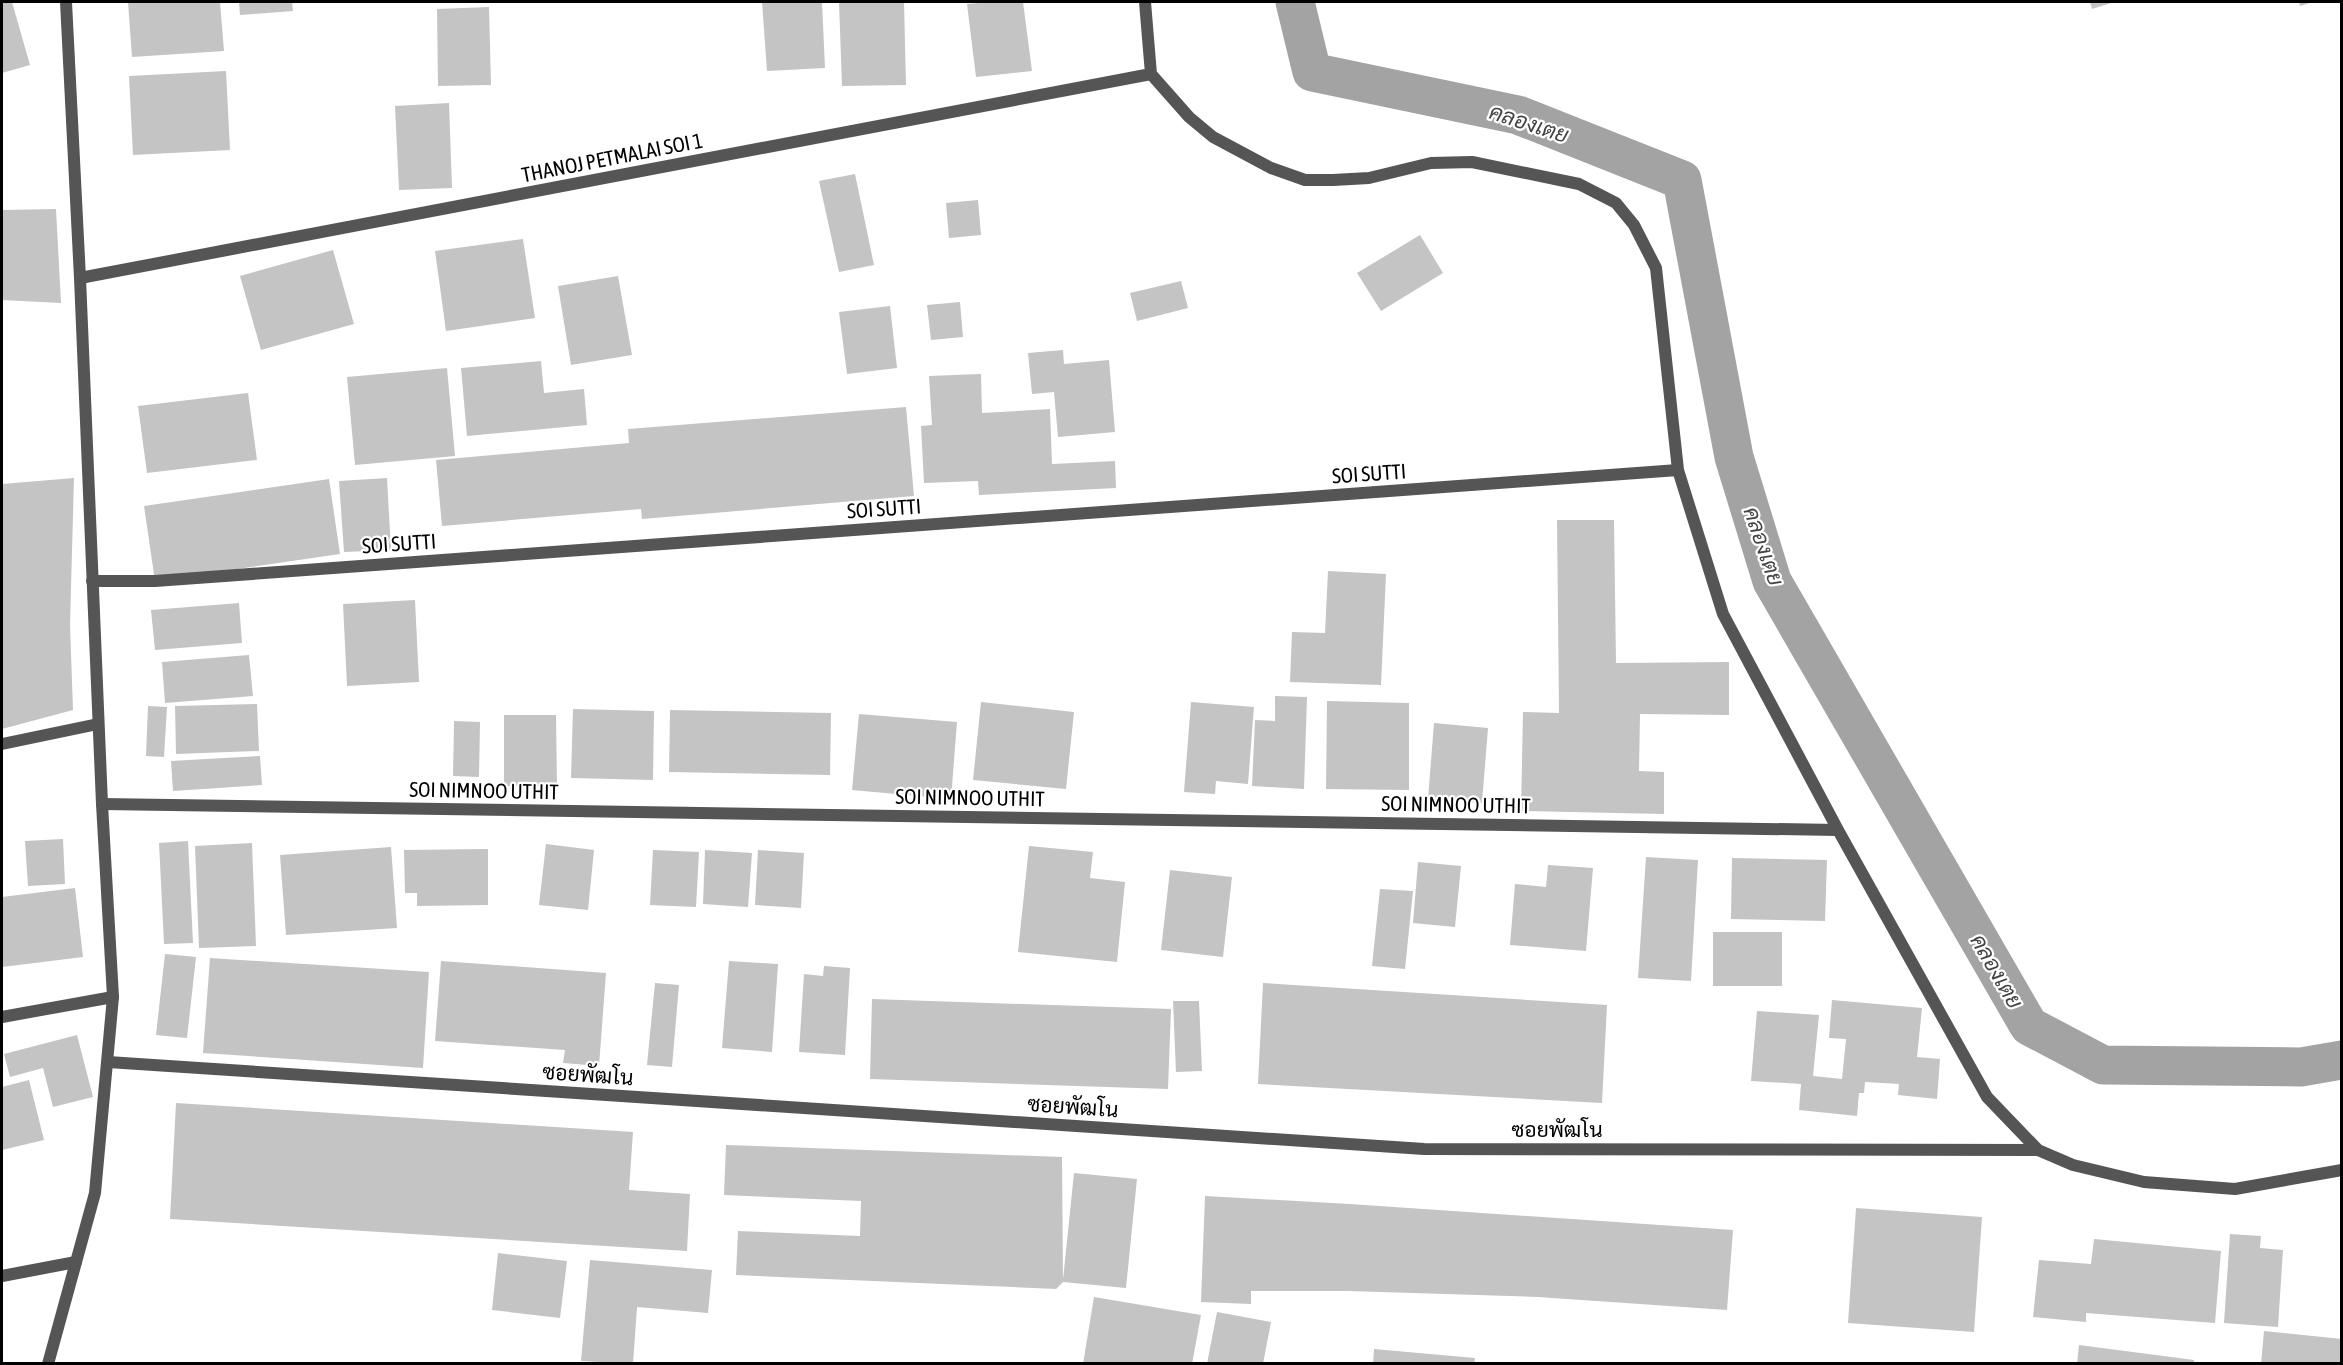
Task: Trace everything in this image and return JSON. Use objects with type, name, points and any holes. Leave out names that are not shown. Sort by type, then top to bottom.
[{"type":"street","points":[[48,1364],[95,1193],[112,997],[66,2]]},
{"type":"street","points":[[1145,2],[1151,74],[1189,117],[1213,137],[1271,168],[1305,180],[1369,178],[1431,163],[1472,162],[1579,184],[1616,203],[1634,225],[1656,268],[1678,470],[1723,614],[1838,830],[1988,1097],[2038,1150],[2073,1166],[2144,1182],[2235,1189],[2342,1170]]},
{"type":"street","name":"THANOJ PETMALAI SOI 1","points":[[80,278],[1151,74]]},
{"type":"street","name":"SOI SUTTI","points":[[93,581],[179,579],[1678,470]]},
{"type":"street","points":[[2,744],[98,724]]},
{"type":"street","name":"SOI NIMNOO UTHIT","points":[[102,804],[1838,830]]},
{"type":"street","points":[[2,1017],[112,997]]},
{"type":"street","name":"ซอยพัฒโน","points":[[108,1062],[1424,1149],[2038,1150]]},
{"type":"street","points":[[2,1276],[76,1262]]},
{"type":"building","points":[[2,2],[12,2],[30,65],[2,73]]},
{"type":"building","points":[[128,2],[220,2],[224,51],[132,57]]},
{"type":"building","points":[[239,2],[292,2],[293,11],[240,15]]},
{"type":"building","points":[[762,2],[822,2],[825,68],[767,71]]},
{"type":"building","points":[[839,2],[904,2],[906,85],[842,86]]},
{"type":"building","points":[[1023,2],[1032,71],[976,77],[967,4]]},
{"type":"building","points":[[2090,2],[2114,2],[2092,9]]},
{"type":"building","points":[[2299,2],[2313,2],[2300,6]]},
{"type":"building","points":[[489,7],[491,85],[438,86],[437,9]]},
{"type":"building","points":[[226,71],[230,150],[133,155],[129,76]]},
{"type":"building","points":[[449,103],[452,188],[399,190],[395,106]]},
{"type":"building","points":[[855,174],[874,265],[839,272],[819,181]]},
{"type":"building","points":[[978,200],[981,235],[949,238],[946,203]]},
{"type":"building","points":[[56,209],[61,303],[2,300],[2,210]]},
{"type":"building","points":[[1420,235],[1443,273],[1381,311],[1357,273]]},
{"type":"building","points":[[523,239],[535,318],[446,331],[435,251]]},
{"type":"building","points":[[333,250],[354,324],[261,350],[240,276]]},
{"type":"building","points":[[618,276],[632,355],[571,365],[558,286]]},
{"type":"building","points":[[1181,281],[1188,308],[1137,321],[1130,293]]},
{"type":"building","points":[[960,302],[963,337],[931,340],[927,305]]},
{"type":"building","points":[[890,306],[897,368],[847,374],[839,312]]},
{"type":"building","points":[[1063,350],[1064,364],[1109,360],[1115,432],[1058,437],[1054,392],[1032,394],[1028,353]]},
{"type":"building","points":[[541,361],[544,393],[584,389],[587,425],[467,436],[461,368]]},
{"type":"building","points":[[447,368],[455,456],[355,465],[347,377]]},
{"type":"building","points":[[981,374],[982,413],[1050,409],[1052,464],[1115,461],[1116,488],[979,495],[978,481],[924,483],[921,426],[932,425],[929,376]]},
{"type":"building","points":[[248,393],[257,460],[147,473],[138,406]]},
{"type":"building","points":[[906,407],[914,496],[642,519],[641,509],[442,526],[436,460],[629,443],[628,429]]},
{"type":"building","points":[[74,478],[70,625],[73,710],[2,729],[2,484]]},
{"type":"building","points":[[387,478],[391,550],[344,552],[339,481]]},
{"type":"building","points":[[329,479],[340,554],[155,581],[144,506]]},
{"type":"building","points":[[1557,520],[1614,520],[1616,663],[1729,662],[1729,715],[1640,714],[1639,771],[1664,772],[1664,814],[1521,811],[1523,712],[1559,713]]},
{"type":"building","points":[[1328,571],[1386,574],[1381,685],[1290,682],[1292,632],[1325,633]]},
{"type":"building","points":[[415,600],[419,682],[347,686],[343,604]]},
{"type":"building","points":[[239,603],[242,643],[155,650],[151,610]]},
{"type":"building","points":[[249,655],[253,696],[165,703],[162,662]]},
{"type":"building","points":[[1275,696],[1307,697],[1304,789],[1252,786],[1255,720],[1275,721]]},
{"type":"building","points":[[1327,701],[1409,703],[1409,790],[1326,789]]},
{"type":"building","points":[[981,702],[1074,712],[1066,789],[973,780]]},
{"type":"building","points":[[1191,702],[1254,707],[1248,784],[1216,781],[1215,794],[1184,792]]},
{"type":"building","points":[[257,704],[259,751],[176,754],[175,706]]},
{"type":"building","points":[[148,706],[167,707],[164,757],[146,756]]},
{"type":"building","points":[[573,709],[654,711],[653,780],[571,778]]},
{"type":"building","points":[[670,710],[831,713],[830,775],[669,772]]},
{"type":"building","points":[[859,714],[957,722],[951,799],[852,790]]},
{"type":"building","points":[[504,715],[556,715],[557,786],[504,786]]},
{"type":"building","points":[[454,721],[480,722],[479,777],[453,776]]},
{"type":"building","points":[[1434,723],[1488,728],[1482,803],[1428,799]]},
{"type":"building","points":[[260,756],[262,785],[173,791],[171,761]]},
{"type":"building","points":[[63,839],[65,884],[28,886],[25,841]]},
{"type":"building","points":[[188,841],[193,943],[164,944],[159,843]]},
{"type":"building","points":[[252,843],[256,946],[199,948],[195,846]]},
{"type":"building","points":[[546,844],[594,850],[588,910],[539,905]]},
{"type":"building","points":[[1029,846],[1093,852],[1090,878],[1125,882],[1117,962],[1018,952]]},
{"type":"building","points":[[391,847],[397,928],[286,935],[280,855]]},
{"type":"building","points":[[488,849],[488,905],[417,906],[417,893],[405,893],[404,850]]},
{"type":"building","points":[[653,850],[699,852],[696,907],[650,905]]},
{"type":"building","points":[[705,850],[752,853],[748,907],[703,904]]},
{"type":"building","points":[[758,850],[804,853],[801,908],[755,905]]},
{"type":"building","points":[[1646,857],[1698,860],[1691,981],[1638,978]]},
{"type":"building","points":[[1732,858],[1827,860],[1825,921],[1731,919]]},
{"type":"building","points":[[1418,862],[1461,866],[1455,927],[1413,923]]},
{"type":"building","points":[[1548,865],[1593,868],[1586,951],[1510,945],[1515,884],[1546,887]]},
{"type":"building","points":[[1170,870],[1232,877],[1223,957],[1161,950]]},
{"type":"building","points":[[75,888],[83,957],[2,967],[2,897]]},
{"type":"building","points":[[1380,889],[1413,891],[1405,969],[1372,966]]},
{"type":"building","points":[[1713,932],[1782,932],[1782,986],[1713,986]]},
{"type":"building","points":[[165,954],[196,957],[187,1038],[156,1035]]},
{"type":"building","points":[[210,958],[429,972],[423,1068],[203,1053]]},
{"type":"building","points":[[441,961],[606,973],[599,1066],[563,1063],[565,1050],[435,1041]]},
{"type":"building","points":[[729,961],[778,964],[772,1052],[722,1048]]},
{"type":"building","points":[[824,966],[850,968],[845,1055],[799,1052],[804,974],[823,976]]},
{"type":"building","points":[[655,983],[679,985],[672,1067],[647,1065]]},
{"type":"building","points":[[1263,983],[1607,1005],[1602,1103],[1258,1084]]},
{"type":"building","points":[[872,999],[1171,1009],[1168,1089],[870,1079]]},
{"type":"building","points":[[1832,1000],[1922,1008],[1917,1057],[1940,1059],[1937,1099],[1898,1095],[1899,1084],[1865,1082],[1864,1093],[1859,1093],[1857,1116],[1799,1110],[1801,1084],[1751,1081],[1757,1011],[1819,1015],[1813,1076],[1842,1079],[1846,1039],[1829,1038]]},
{"type":"building","points":[[1173,1001],[1199,1001],[1202,1071],[1176,1072]]},
{"type":"building","points":[[77,1035],[93,1097],[53,1107],[43,1068],[10,1077],[4,1054]]},
{"type":"building","points":[[29,1080],[44,1140],[2,1150],[2,1087]]},
{"type":"building","points":[[176,1103],[633,1132],[629,1190],[690,1194],[687,1251],[170,1219]]},
{"type":"building","points":[[726,1145],[1062,1157],[1063,1280],[1074,1173],[1137,1179],[1126,1288],[1063,1282],[1056,1289],[736,1275],[738,1231],[860,1236],[861,1201],[724,1195]]},
{"type":"building","points":[[1205,1196],[1733,1230],[1727,1310],[1538,1297],[1348,1291],[1251,1291],[1251,1304],[1201,1302]]},
{"type":"building","points":[[1856,1208],[1982,1217],[1974,1332],[1848,1323]]},
{"type":"building","points":[[2230,1234],[2261,1236],[2260,1248],[2283,1250],[2278,1327],[2224,1323]]},
{"type":"building","points":[[2094,1239],[2221,1251],[2215,1323],[2086,1313],[2086,1322],[2033,1317],[2039,1260],[2091,1264]]},
{"type":"building","points":[[498,1253],[567,1261],[560,1318],[492,1310]]},
{"type":"building","points":[[590,1260],[712,1270],[708,1313],[637,1307],[633,1364],[581,1361]]},
{"type":"building","points":[[1094,1297],[1201,1315],[1192,1364],[1083,1364]]},
{"type":"building","points":[[1217,1312],[1271,1322],[1263,1364],[1207,1364]]},
{"type":"building","points":[[2264,1331],[2342,1339],[2342,1364],[2261,1364]]},
{"type":"building","points":[[2079,1345],[2194,1360],[2194,1364],[2077,1364]]},
{"type":"building","points":[[1374,1349],[1475,1358],[1474,1364],[1373,1364]]},
{"type":"waterway","name":"คลองเตย","points":[[1295,2],[1312,72],[1518,115],[1682,180],[1734,457],[1772,581],[2029,1026],[2103,1065],[2301,1067],[2342,1060]]}]
